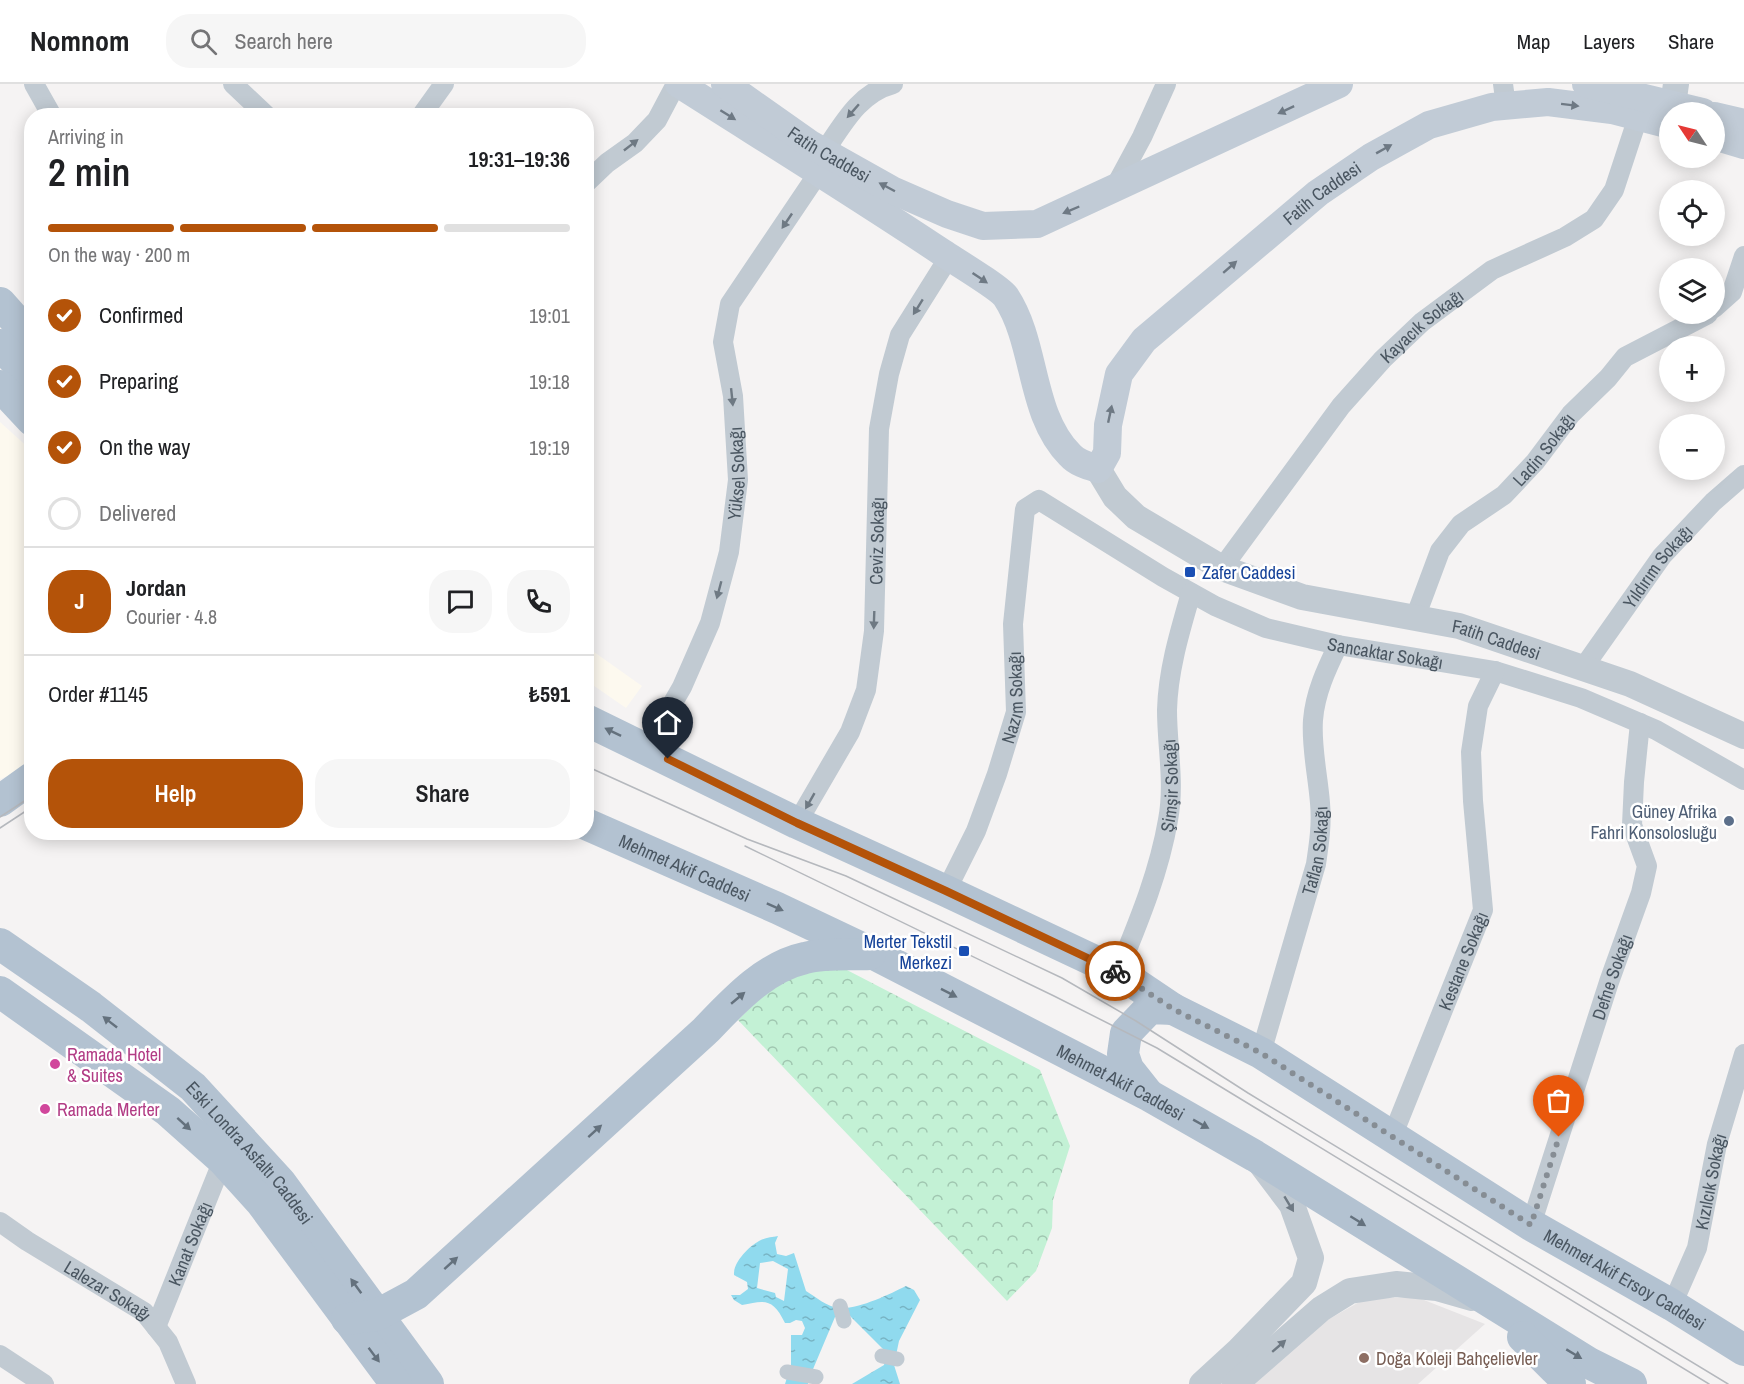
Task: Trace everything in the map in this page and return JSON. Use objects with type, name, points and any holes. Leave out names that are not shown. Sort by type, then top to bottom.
[{"type":"main road","name":"Fatih Caddesi","points":[[677,84],[822,162],[947,214],[983,226],[1037,224],[1339,84]]},
{"type":"main road","name":"Fatih Caddesi","points":[[725,84],[822,162],[949,257],[1005,295],[1021,327],[1046,418],[1053,434],[1071,456],[1084,465],[1098,469],[1107,453],[1108,425],[1119,374],[1144,340],[1318,192],[1371,157],[1429,125],[1492,108],[1505,95],[1612,110],[1638,117],[1659,111]]},
{"type":"main road","name":"Fatih Caddesi","points":[[1586,84],[1659,104]]},
{"type":"main road","points":[[1725,119],[1744,123]]},
{"type":"main road","points":[[1725,139],[1744,145]]},
{"type":"main road","points":[[949,257],[958,233],[965,225],[972,222]]},
{"type":"main road","points":[[0,303],[24,390]]},
{"type":"main road","name":"Mehmet Akif Ersoy Caddesi","points":[[594,724],[797,823],[1118,972],[1173,1009],[1261,1053],[1531,1225],[1672,1305],[1744,1350]]},
{"type":"main road","points":[[0,793],[24,781]]},
{"type":"main road","points":[[0,801],[24,783]]},
{"type":"main road","name":"Mehmet Akif Caddesi","points":[[594,828],[777,908],[874,954],[1150,1096],[1255,1156],[1589,1363],[1631,1384]]},
{"type":"main road","name":"Eski Londra Asfaltı Caddesi","points":[[0,944],[91,1007],[193,1087],[280,1182],[362,1317]]},
{"type":"main road","points":[[362,1317],[416,1294],[705,1031],[732,1003],[773,970],[805,958],[874,954]]},
{"type":"main road","points":[[0,976],[48,1025]]},
{"type":"main road","name":"Eski Londra Asfaltı Caddesi","points":[[0,992],[168,1111],[223,1160],[411,1376]]},
{"type":"main road","points":[[1150,1096],[1128,1069],[1123,1054],[1126,1033],[1150,1008],[1173,1009]]},
{"type":"main road","points":[[411,1376],[416,1294]]},
{"type":"main road","points":[[1488,1302],[1570,1384]]},
{"type":"street","points":[[34,84],[48,108]]},
{"type":"street","points":[[233,84],[258,108]]},
{"type":"street","points":[[427,108],[444,84]]},
{"type":"street","points":[[594,175],[607,162],[635,143],[657,120],[677,84]]},
{"type":"street","name":"Yüksel Sokağı","points":[[646,749],[682,687],[710,623],[729,552],[738,480],[733,396],[723,342],[730,304],[822,162],[854,107],[882,87],[893,84]]},
{"type":"street","points":[[1114,190],[1166,84]]},
{"type":"street","name":"Kayacık Sokağı","points":[[1222,568],[1341,406],[1422,322],[1492,270],[1565,237],[1594,219],[1614,190],[1638,117]]},
{"type":"street","points":[[1725,298],[1732,292],[1744,256]]},
{"type":"street","name":"Ceviz Sokağı","points":[[797,823],[850,732],[866,690],[874,631],[879,429],[887,385],[900,335],[949,257]]},
{"type":"street","name":"Ladin Sokağı","points":[[1415,618],[1440,551],[1461,524],[1504,495],[1535,462],[1571,414],[1608,378],[1625,357],[1689,324]]},
{"type":"street","name":"Fatih Caddesi","points":[[1098,469],[1115,496],[1136,517],[1222,568],[1302,597],[1459,626],[1630,684],[1743,732]]},
{"type":"street","name":"Yıldırım Sokağı","points":[[1583,668],[1662,556],[1713,502],[1744,475]]},
{"type":"street","name":"Sancaktar Sokağı","points":[[1039,500],[1191,593],[1266,628],[1338,645],[1495,671],[1581,698],[1640,723],[1744,780]]},
{"type":"street","name":"Nazım Sokağı","points":[[946,891],[976,831],[1016,712],[1013,624],[1024,509],[1039,500]]},
{"type":"street","name":"Şimşir Sokağı","points":[[1118,972],[1154,879],[1169,819],[1172,774],[1167,709],[1173,657],[1191,593]]},
{"type":"street","name":"Taflan Sokağı","points":[[1261,1053],[1316,864],[1321,806],[1316,774],[1313,719],[1323,678],[1338,645]]},
{"type":"street","name":"Kestane Sokağı","points":[[1392,1137],[1483,910],[1471,752],[1478,706],[1495,671]]},
{"type":"street","name":"Defne Sokağı","points":[[1531,1225],[1609,982],[1641,893],[1647,866],[1632,825],[1640,723]]},
{"type":"street","name":"Kızılcık Sokağı","points":[[1672,1305],[1697,1248],[1717,1144],[1744,1054]]},
{"type":"street","points":[[1202,1384],[1239,1350],[1304,1283],[1311,1258],[1292,1205],[1255,1156]]},
{"type":"street","name":"Kanat Sokağı","points":[[156,1327],[223,1160]]},
{"type":"street","name":"Lalezar Sokağı","points":[[0,1222],[27,1241],[144,1312],[168,1342],[186,1384]]},
{"type":"street","points":[[1235,1384],[1321,1309],[1350,1292],[1396,1284],[1437,1288],[1488,1302]]},
{"type":"street","points":[[0,1355],[44,1384]]},
{"type":"street","points":[[882,1356],[897,1359]]},
{"type":"street","points":[[787,1372],[816,1377]]},
{"type":"shaded area","points":[[0,422],[24,444],[24,768],[17,773],[0,779]]},
{"type":"shaded area","points":[[594,652],[642,686],[626,708],[594,686]]},
{"type":"shaded area","name":"Doğa Koleji Bahçelievler","points":[[1368,1297],[1419,1298],[1485,1324],[1418,1384],[1253,1384],[1308,1331]]},
{"type":"green space","points":[[816,965],[845,969],[1040,1070],[1070,1146],[1053,1200],[1052,1228],[1036,1271],[1007,1301],[738,1020],[784,975]]},
{"type":"water","points":[[778,1236],[775,1243],[777,1254],[786,1256],[794,1253],[806,1291],[830,1306],[855,1307],[906,1286],[914,1290],[920,1300],[899,1341],[894,1365],[900,1384],[852,1384],[884,1365],[887,1353],[847,1313],[835,1317],[808,1384],[785,1384],[791,1365],[791,1335],[802,1335],[805,1328],[802,1321],[785,1323],[772,1305],[757,1302],[742,1305],[731,1295],[740,1295],[748,1289],[747,1282],[734,1275],[736,1265],[742,1256],[759,1241]],"holes":[[[773,1261],[788,1269],[784,1301],[776,1297],[775,1293],[757,1288],[760,1263]]]},
{"type":"tram line","points":[[594,770],[747,839],[846,876],[1062,978],[1136,1021],[1248,1093],[1728,1384]]},
{"type":"tram line","points":[[0,817],[24,801]]},
{"type":"tram line","points":[[0,828],[24,812]]},
{"type":"tram line","points":[[745,846],[1157,1048],[1709,1384]]},
{"type":"way so far","points":[[1115,971],[1173,1009],[1261,1053],[1531,1225],[1559,1137]]},
{"type":"place","name":"Zafer Caddesi","points":[[1190,572]]},
{"type":"place","name":"Güney Afrika Fahri Konsolosluğu","points":[[1729,821]]},
{"type":"place","name":"Merter Tekstil Merkezi","points":[[964,951]]},
{"type":"place","name":"Ramada Hotel & Suites","points":[[55,1064]]},
{"type":"place","name":"Ramada Merter","points":[[45,1109]]},
{"type":"place","name":"Doğa Koleji Bahçelievler","points":[[1364,1358]]},
{"type":"route","points":[[668,759],[797,823],[1115,971]]}]
